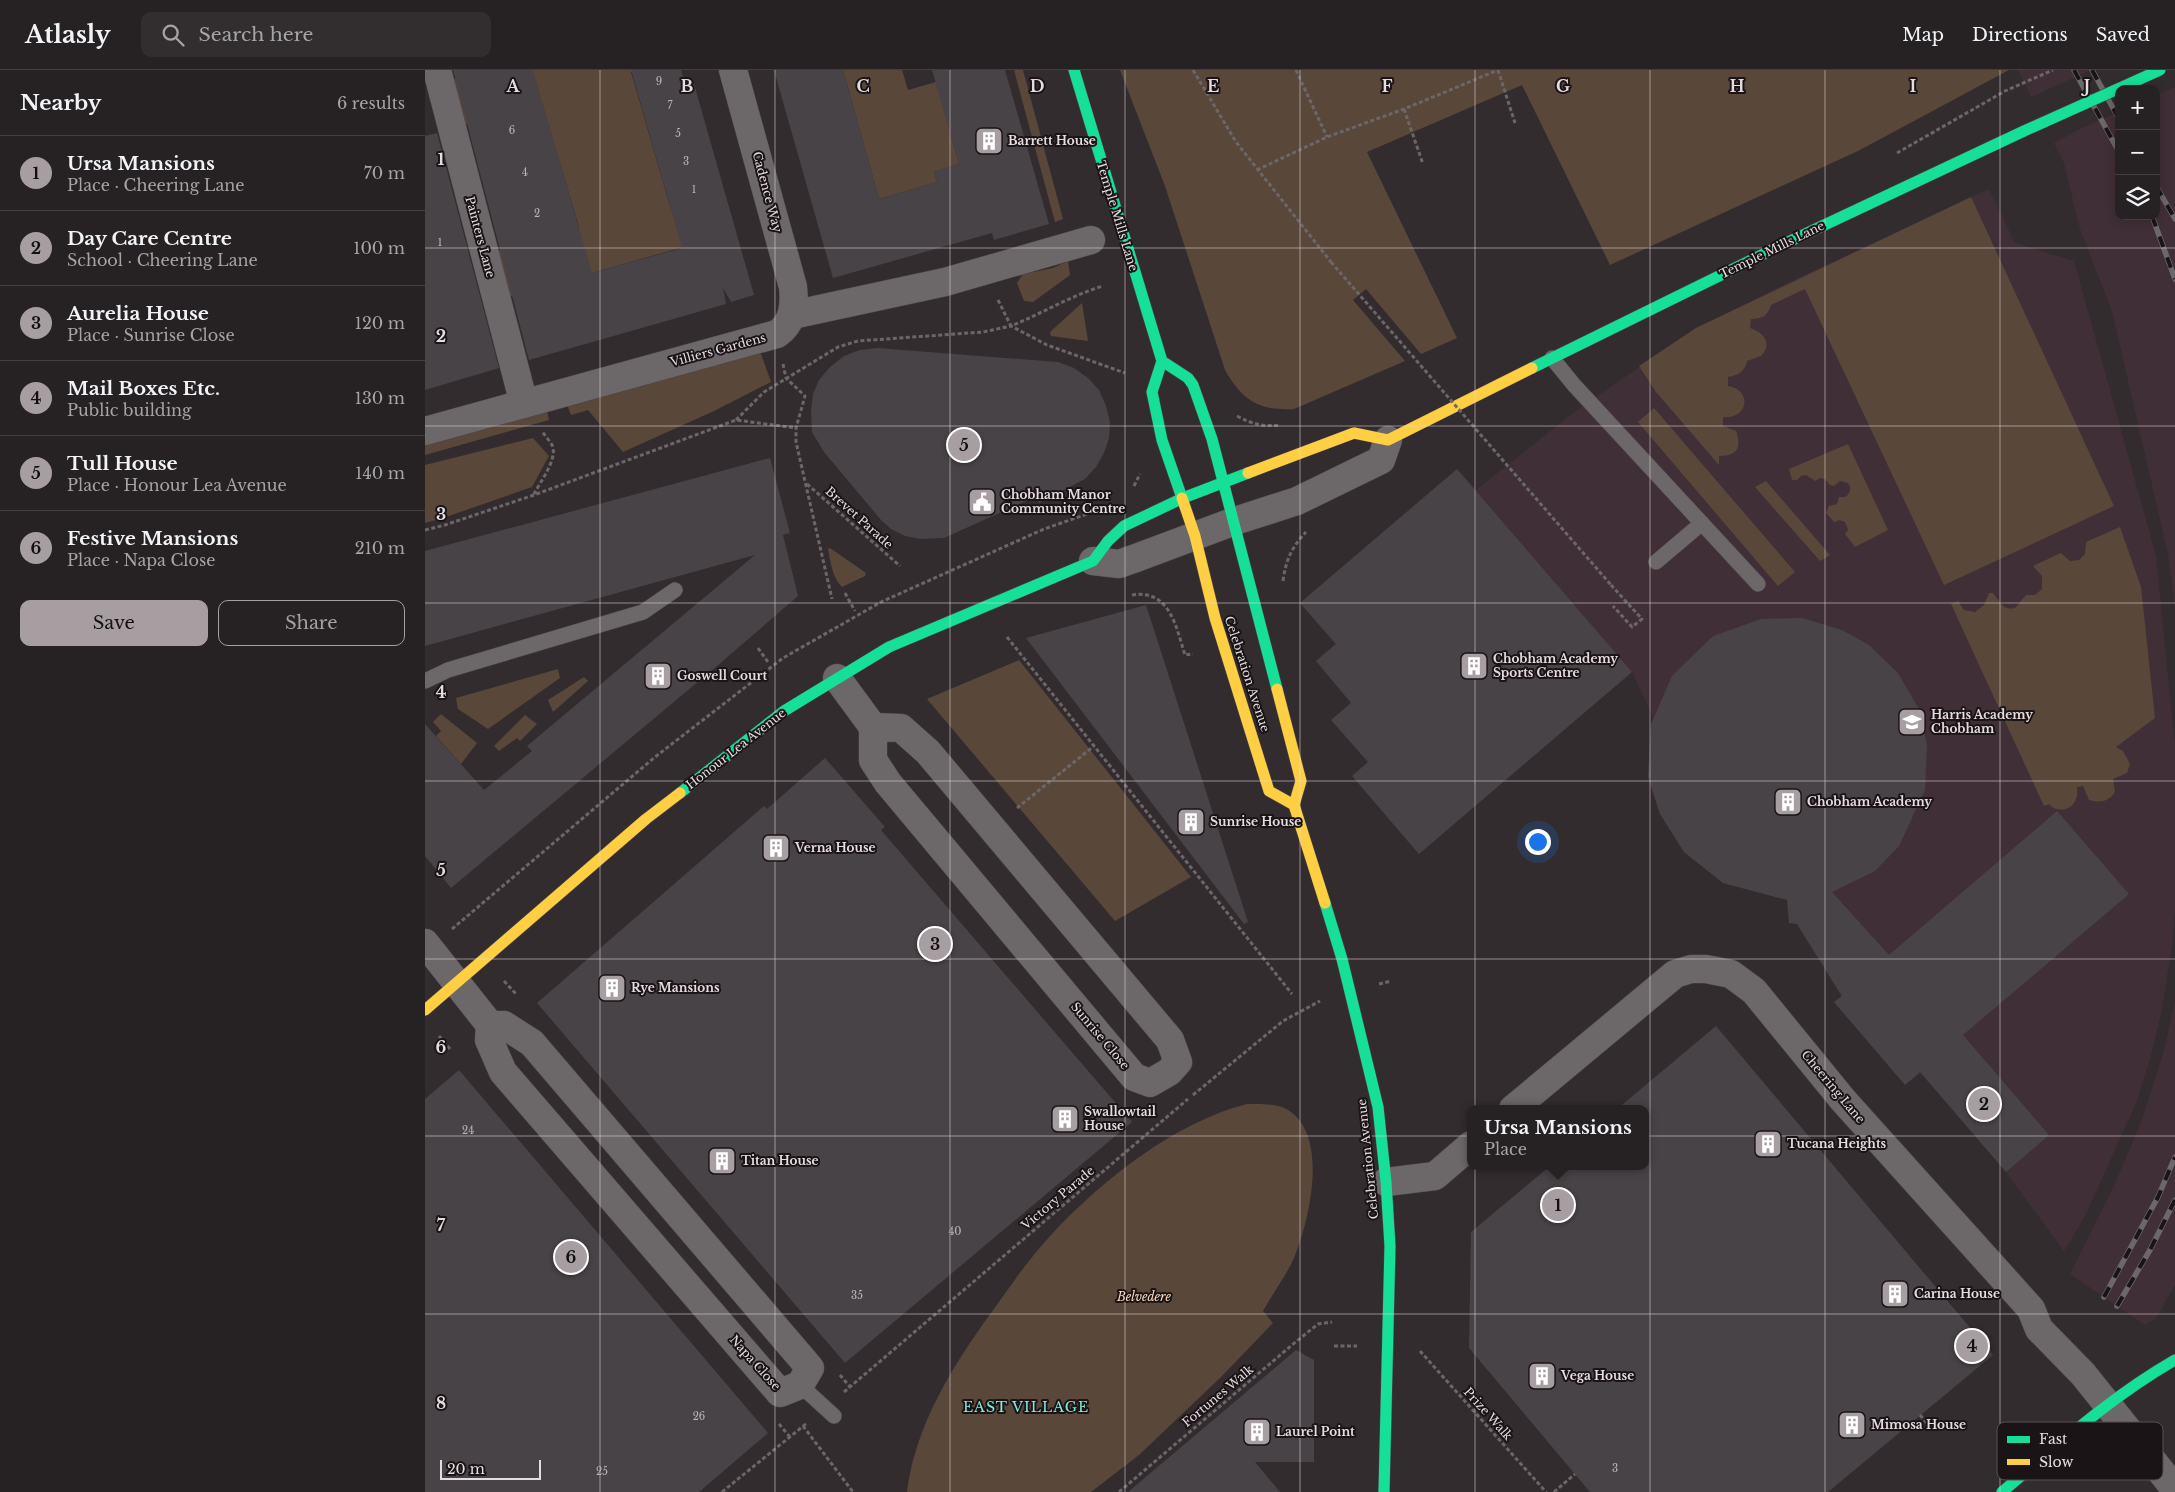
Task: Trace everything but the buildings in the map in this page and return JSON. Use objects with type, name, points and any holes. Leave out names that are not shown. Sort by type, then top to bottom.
[{"type":"street","name":"Painters Lane","points":[[437,70],[524,404]]},
{"type":"street","name":"Cadence Way","points":[[733,70],[793,287],[792,315]]},
{"type":"street","name":"Temple Mills Lane","points":[[1074,70],[1162,361]]},
{"type":"street","name":"Temple Mills Lane","points":[[1388,440],[1637,315],[1897,189],[2160,70]]},
{"type":"street","points":[[792,315],[945,282],[1091,240]]},
{"type":"street","name":"Villiers Gardens","points":[[425,431],[777,334],[788,323],[792,315]]},
{"type":"street","points":[[1195,536],[1162,440],[1152,392],[1162,361],[1188,378],[1193,386],[1208,424],[1235,521]]},
{"type":"street","points":[[1093,560],[1119,564],[1235,521],[1297,501],[1381,460],[1388,440],[1355,433],[1183,498]]},
{"type":"street","name":"Honour Lea Avenue","points":[[425,1010],[646,819],[784,711],[889,647],[1093,560],[1123,526],[1183,498]]},
{"type":"street","name":"Celebration Avenue","points":[[1235,521],[1301,781],[1294,805],[1321,887],[1360,1028],[1378,1107],[1386,1182],[1390,1246],[1384,1492]]},
{"type":"street","name":"Celebration Avenue","points":[[1195,536],[1215,618],[1269,791],[1294,805]]},
{"type":"street","points":[[837,678],[873,727]]},
{"type":"street","name":"Sunrise Close","points":[[873,727],[901,728],[928,752],[1171,1040],[1178,1062],[1169,1072],[1150,1083],[1134,1077],[888,783],[873,760],[873,727]]},
{"type":"street","points":[[425,943],[490,1025]]},
{"type":"street","name":"Cheering Lane","points":[[1518,1105],[1675,974],[1691,968],[1707,968],[1731,974],[1754,991],[1843,1100],[1962,1235],[2031,1309],[2039,1329],[2083,1374],[2121,1422]]},
{"type":"street","name":"Napa Close","points":[[490,1025],[504,1025],[532,1043],[810,1368],[800,1385],[780,1393],[549,1130],[503,1072],[489,1040],[490,1025]]},
{"type":"street","points":[[1386,1182],[1435,1176],[1467,1148]]},
{"type":"street","points":[[2086,1422],[2107,1404],[2175,1360]]},
{"type":"street","name":"Cheering Lane","points":[[2163,1474],[2175,1489]]},
{"type":"street","points":[[2002,1492],[2016,1480]]},
{"type":"lane","points":[[1552,358],[1574,386],[1758,584]]},
{"type":"lane","points":[[1657,562],[1702,523]]},
{"type":"lane","points":[[425,681],[448,670],[643,612],[675,590]]},
{"type":"lane","points":[[800,1385],[830,1412]]},
{"type":"path","points":[[1193,70],[1236,142],[1331,262],[1642,619],[1632,627],[1613,606]]},
{"type":"path","points":[[1296,70],[1327,137]]},
{"type":"path","points":[[1257,170],[1327,137],[1404,109],[1498,70],[1515,123]]},
{"type":"path","points":[[2005,91],[2053,70]]},
{"type":"path","points":[[1404,109],[1423,164]]},
{"type":"path","points":[[425,530],[534,495],[736,420],[764,392],[838,347],[858,341],[983,332],[1011,326],[1077,294],[1103,286]]},
{"type":"path","points":[[1011,326],[1047,345],[1125,372]]},
{"type":"path","points":[[783,362],[786,378]]},
{"type":"path","name":"Brevet Parade","points":[[786,378],[805,396],[796,428],[796,442],[807,483],[832,599]]},
{"type":"path","points":[[1234,414],[1249,423],[1266,427]]},
{"type":"path","points":[[736,420],[796,428]]},
{"type":"path","points":[[534,495],[552,459],[553,452],[553,446],[540,428]]},
{"type":"path","points":[[1133,489],[1141,473],[1140,467]]},
{"type":"path","name":"Brevet Parade","points":[[807,483],[900,566]]},
{"type":"path","points":[[1045,529],[1097,509]]},
{"type":"path","points":[[1282,586],[1286,560],[1297,542],[1309,530]]},
{"type":"path","points":[[845,592],[855,610]]},
{"type":"path","points":[[1127,596],[1137,594],[1151,596],[1160,600],[1169,609],[1185,655]]},
{"type":"path","points":[[1007,637],[1292,994]]},
{"type":"path","points":[[758,648],[768,662]]},
{"type":"path","points":[[1026,801],[1094,746]]},
{"type":"path","points":[[503,981],[517,995]]},
{"type":"path","points":[[1375,985],[1391,981]]},
{"type":"path","name":"Victory Parade","points":[[722,1492],[803,1426],[830,1412],[850,1387],[1174,1111],[1283,1021],[1322,1000]]},
{"type":"path","name":"Fortunes Walk","points":[[1119,1492],[1318,1324],[1333,1322]]},
{"type":"path","points":[[1333,1346],[1365,1346]]},
{"type":"path","name":"Prize Walk","points":[[1416,1347],[1546,1492]]},
{"type":"path","points":[[1276,1353],[1277,1358]]},
{"type":"path","points":[[836,1371],[850,1387]]},
{"type":"path","points":[[1920,1415],[1931,1428]]},
{"type":"path","points":[[779,1423],[790,1437]]},
{"type":"path","points":[[803,1426],[855,1491],[853,1492]]},
{"type":"path","points":[[1554,1492],[1575,1474]]},
{"type":"shaded area","points":[[2018,70],[2091,70],[2031,97]]},
{"type":"shaded area","points":[[2175,87],[2175,610],[2168,554],[2112,311],[2080,229],[2064,163],[2054,143],[2115,114],[2115,220],[2160,220],[2160,93]]},
{"type":"shaded area","name":"Harris Academy Chobham","points":[[1989,189],[2015,243],[2074,261],[2156,556],[2175,747],[2175,910],[2172,945],[2161,1014],[2150,1059],[2136,1103],[2086,1214],[2064,1251],[2006,1172],[1921,1073],[1905,1085],[1834,1002],[1841,996],[1797,924],[1789,923],[1787,900],[1723,883],[1684,852],[1660,814],[1648,777],[1653,717],[1632,672],[1419,854],[1352,776],[1368,762],[1331,720],[1351,702],[1316,661],[1335,644],[1300,603],[1457,469],[1476,490],[1577,410],[1696,328],[1800,277]]},
{"type":"shaded area","points":[[2175,1002],[2175,1285],[2156,1318],[2145,1325],[2070,1274],[2114,1186],[2143,1117],[2164,1051]]},
{"type":"green space","points":[[485,70],[638,70],[631,72],[671,210],[725,195],[736,232],[508,297],[496,251],[579,227],[542,103],[464,125],[451,80]]},
{"type":"green space","points":[[843,70],[902,70],[908,90],[936,82],[959,164],[934,172],[937,182],[879,199]]},
{"type":"green space","points":[[1014,70],[1023,70],[1063,219],[1055,222]]},
{"type":"green space","points":[[1120,70],[2009,70],[1858,151],[1610,265],[1522,85],[1367,152],[1457,338],[1421,354],[1366,289],[1353,300],[1405,361],[1294,409],[1282,409],[1271,408],[1253,402],[1238,389],[1225,370],[1165,186]]},
{"type":"green space","points":[[1971,197],[2114,506],[1944,585],[1805,289],[1771,305],[1764,316],[1751,319],[1750,328],[1759,332],[1765,339],[1765,352],[1761,356],[1747,361],[1745,368],[1741,372],[1728,377],[1728,386],[1741,393],[1744,398],[1744,404],[1738,414],[1731,417],[1723,417],[1723,426],[1736,431],[1738,446],[1734,453],[1719,456],[1719,465],[1656,392],[1639,366],[1696,328]]},
{"type":"green space","points":[[1068,261],[1070,275],[1033,302],[1024,301],[1017,283],[1023,274],[1053,268]]},
{"type":"green space","points":[[1082,303],[1088,341],[1051,336],[1051,331]]},
{"type":"green space","points":[[760,351],[771,382],[714,411],[623,452],[588,410],[571,415],[567,405]]},
{"type":"green space","points":[[1654,408],[1795,572],[1778,586],[1638,422]]},
{"type":"green space","points":[[547,410],[549,420],[425,455],[425,443]]},
{"type":"green space","points":[[533,438],[549,456],[532,487],[425,523],[425,465]]},
{"type":"green space","points":[[1848,444],[1888,530],[1855,547],[1845,534],[1848,530],[1845,522],[1840,520],[1834,522],[1826,513],[1829,506],[1837,504],[1839,497],[1845,497],[1848,494],[1850,489],[1848,483],[1840,481],[1834,486],[1830,485],[1825,479],[1820,478],[1815,481],[1806,475],[1801,476],[1797,480],[1792,480],[1789,469]]},
{"type":"green space","points":[[1766,481],[1830,555],[1820,561],[1755,487]]},
{"type":"green space","points":[[2120,527],[2141,587],[2155,718],[2116,747],[2123,751],[2130,764],[2127,773],[2113,779],[2115,792],[2110,798],[2101,801],[2089,800],[2083,786],[2077,787],[2074,803],[2068,808],[2060,810],[2049,804],[2044,806],[1951,604],[1958,601],[1964,610],[1975,612],[1984,605],[1989,593],[1993,593],[2004,607],[2015,608],[2026,595],[2035,595],[2042,589],[2042,576],[2033,566],[2061,553],[2070,561],[2079,560],[2085,554],[2086,542]]},
{"type":"green space","points":[[830,548],[866,573],[865,576],[842,587],[832,569],[828,549]]},
{"type":"green space","points":[[1019,660],[1191,877],[1115,921],[927,699]]},
{"type":"green space","points":[[558,669],[560,678],[488,729],[458,709],[456,698]]},
{"type":"green space","points":[[584,677],[588,681],[553,712],[548,700]]},
{"type":"green space","points":[[441,714],[477,743],[461,764],[436,736],[441,731],[433,722]]},
{"type":"green space","points":[[525,715],[537,724],[520,741],[517,738],[499,751],[494,746]]},
{"type":"green space","name":"Belvedere","points":[[1247,1104],[1274,1105],[1288,1110],[1301,1122],[1309,1139],[1312,1159],[1310,1202],[1300,1242],[1291,1265],[1263,1311],[1273,1323],[1221,1377],[1139,1455],[1091,1492],[907,1492],[911,1467],[918,1443],[927,1420],[950,1375],[998,1303],[1043,1244],[1093,1194],[1141,1156],[1193,1124]]},
{"type":"railway","points":[[2074,70],[2115,145]]},
{"type":"railway","points":[[2092,70],[2115,112]]},
{"type":"railway","points":[[2160,193],[2175,219]]},
{"type":"railway","points":[[2153,220],[2175,279]]},
{"type":"railway","points":[[2104,1297],[2158,1197],[2175,1157]]},
{"type":"railway","points":[[2117,1306],[2150,1250],[2175,1200]]},
{"type":"traffic: fast","points":[[1074,70],[1162,361],[1152,392],[1162,440],[1182,498]]},
{"type":"traffic: fast","points":[[2024,131],[2160,70]]},
{"type":"traffic: fast","points":[[1532,368],[1784,244],[2024,131]]},
{"type":"traffic: fast","points":[[1162,361],[1188,378],[1193,385],[1212,439],[1277,689]]},
{"type":"traffic: fast","points":[[680,793],[784,711],[889,647],[1093,561],[1108,541],[1124,526],[1183,498],[1248,473]]},
{"type":"traffic: fast","points":[[1325,903],[1342,959],[1378,1107],[1386,1182],[1390,1246],[1384,1492]]},
{"type":"traffic: fast","points":[[2086,1422],[2129,1389],[2175,1360]]},
{"type":"traffic: fast","points":[[2002,1492],[2016,1480]]},
{"type":"traffic: slow","points":[[1248,473],[1354,433],[1388,440],[1532,368]]},
{"type":"traffic: slow","points":[[1182,498],[1195,536],[1215,618],[1269,791],[1294,805]]},
{"type":"traffic: slow","points":[[1277,689],[1301,781],[1294,805],[1325,903]]},
{"type":"traffic: slow","points":[[425,1010],[646,819],[680,793]]},
{"type":"place","name":"Barrett House","points":[[989,141]]},
{"type":"place","name":"Tull House","points":[[964,445]]},
{"type":"place","name":"Chobham Manor Community Centre","points":[[982,502]]},
{"type":"place","name":"Chobham Academy Sports Centre","points":[[1474,666]]},
{"type":"place","name":"Goswell Court","points":[[658,676]]},
{"type":"place","name":"Harris Academy Chobham","points":[[1912,722]]},
{"type":"place","name":"Chobham Academy","points":[[1788,802]]},
{"type":"place","name":"Sunrise House","points":[[1191,822]]},
{"type":"place","name":"Verna House","points":[[776,848]]},
{"type":"place","name":"Aurelia House","points":[[935,944]]},
{"type":"place","name":"Rye Mansions","points":[[612,988]]},
{"type":"place","name":"Day Care Centre","points":[[1984,1104]]},
{"type":"place","name":"Swallowtail House","points":[[1065,1119]]},
{"type":"place","name":"Tucana Heights","points":[[1768,1144]]},
{"type":"place","name":"Titan House","points":[[722,1161]]},
{"type":"place","name":"Ursa Mansions","points":[[1558,1205]]},
{"type":"place","name":"Festive Mansions","points":[[571,1257]]},
{"type":"place","name":"Carina House","points":[[1895,1294]]},
{"type":"place","name":"Mail Boxes Etc.","points":[[1972,1346]]},
{"type":"place","name":"Vega House","points":[[1542,1376]]},
{"type":"place","name":"Mimosa House","points":[[1852,1425]]},
{"type":"place","name":"Laurel Point","points":[[1257,1432]]},
{"type":"district","name":"EAST VILLAGE","points":[[1026,1407]]}]
